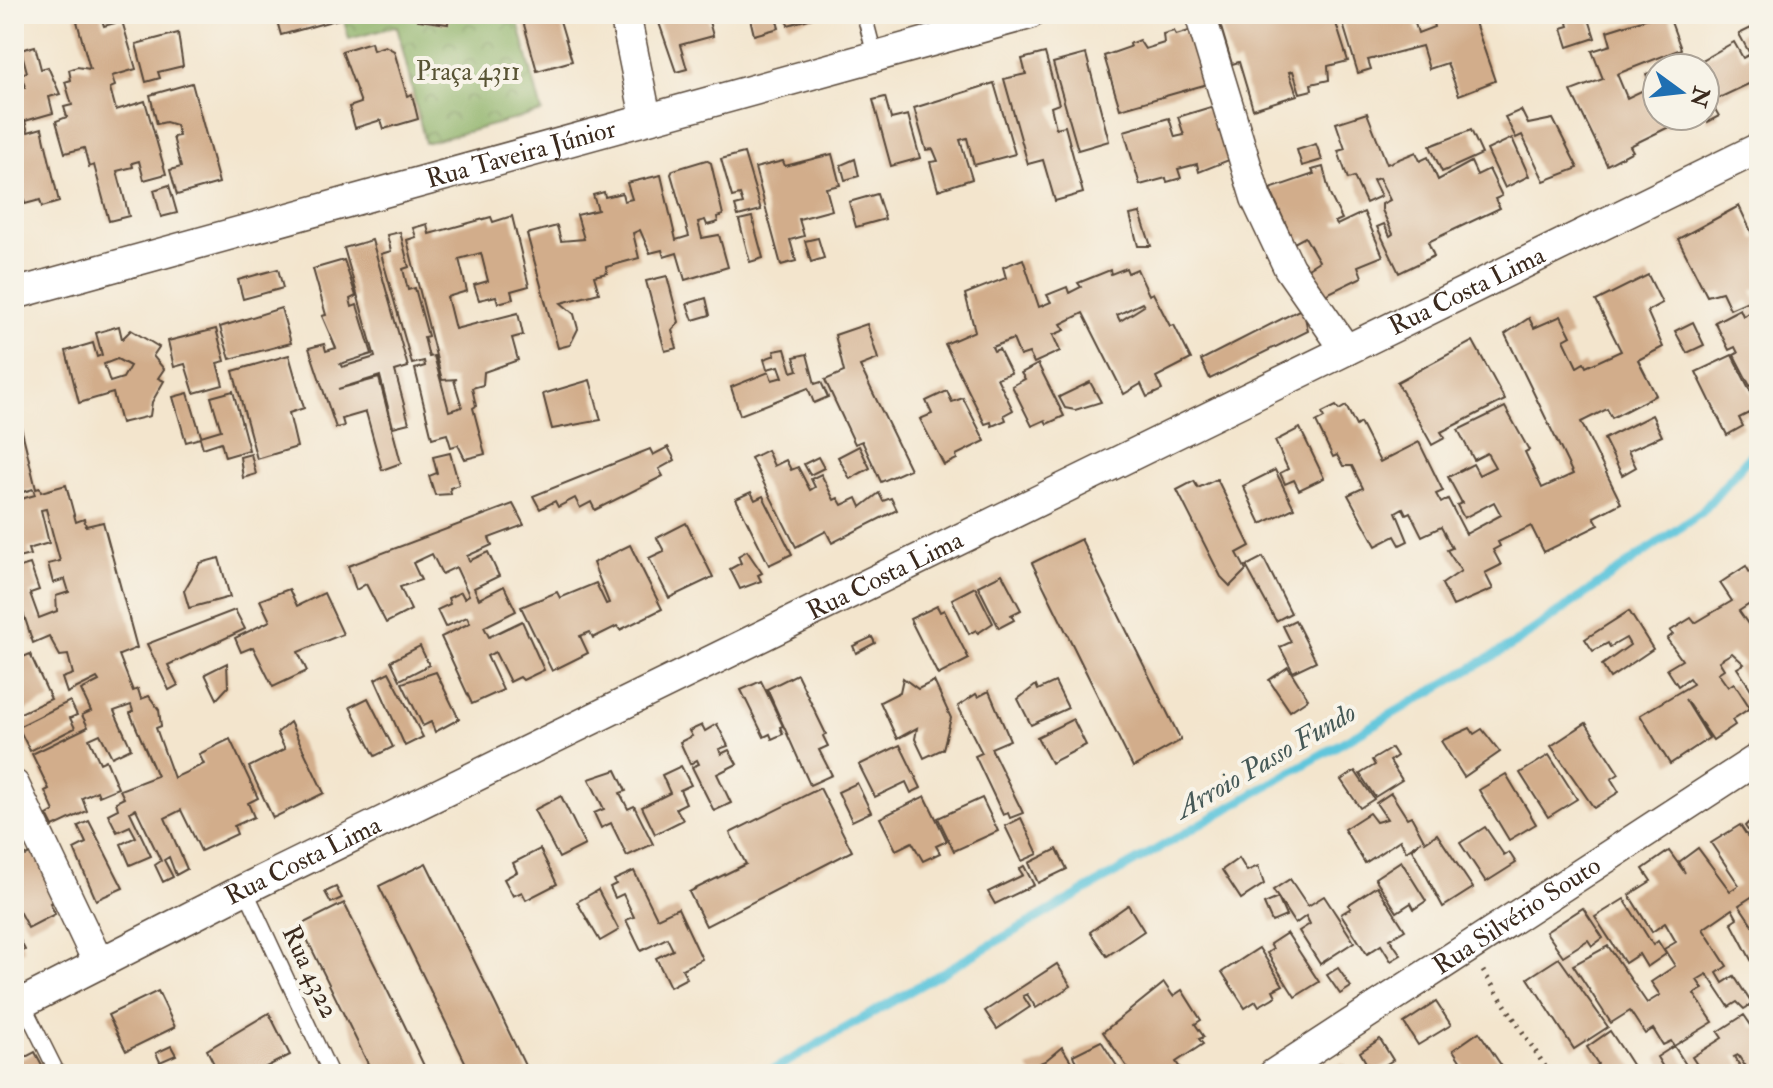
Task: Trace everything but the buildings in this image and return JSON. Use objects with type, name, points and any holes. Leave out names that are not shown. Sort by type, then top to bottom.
[{"type":"street","points":[[625,14],[646,118]]},
{"type":"street","name":"Rua Taveira Júnior","points":[[14,294],[1029,14]]},
{"type":"street","points":[[1200,14],[1256,198],[1289,268],[1346,350]]},
{"type":"street","name":"Rua Costa Lima","points":[[18,1004],[245,889],[1759,148]]},
{"type":"street","name":"Rua Silvério Souto","points":[[1274,1074],[1759,758]]},
{"type":"street","points":[[14,785],[99,964]]},
{"type":"lane","points":[[864,14],[875,56]]},
{"type":"lane","name":"Rua 4322","points":[[245,889],[331,1074]]},
{"type":"lane","points":[[18,1004],[58,1074]]},
{"type":"path","points":[[1467,947],[1550,1074]]},
{"type":"green space","name":"Praça 4311","points":[[342,14],[516,14],[542,112],[425,143],[397,26],[349,39]]},
{"type":"waterway","name":"Arroio Passo Fundo","points":[[766,1074],[1512,645],[1702,512],[1759,445]]}]
